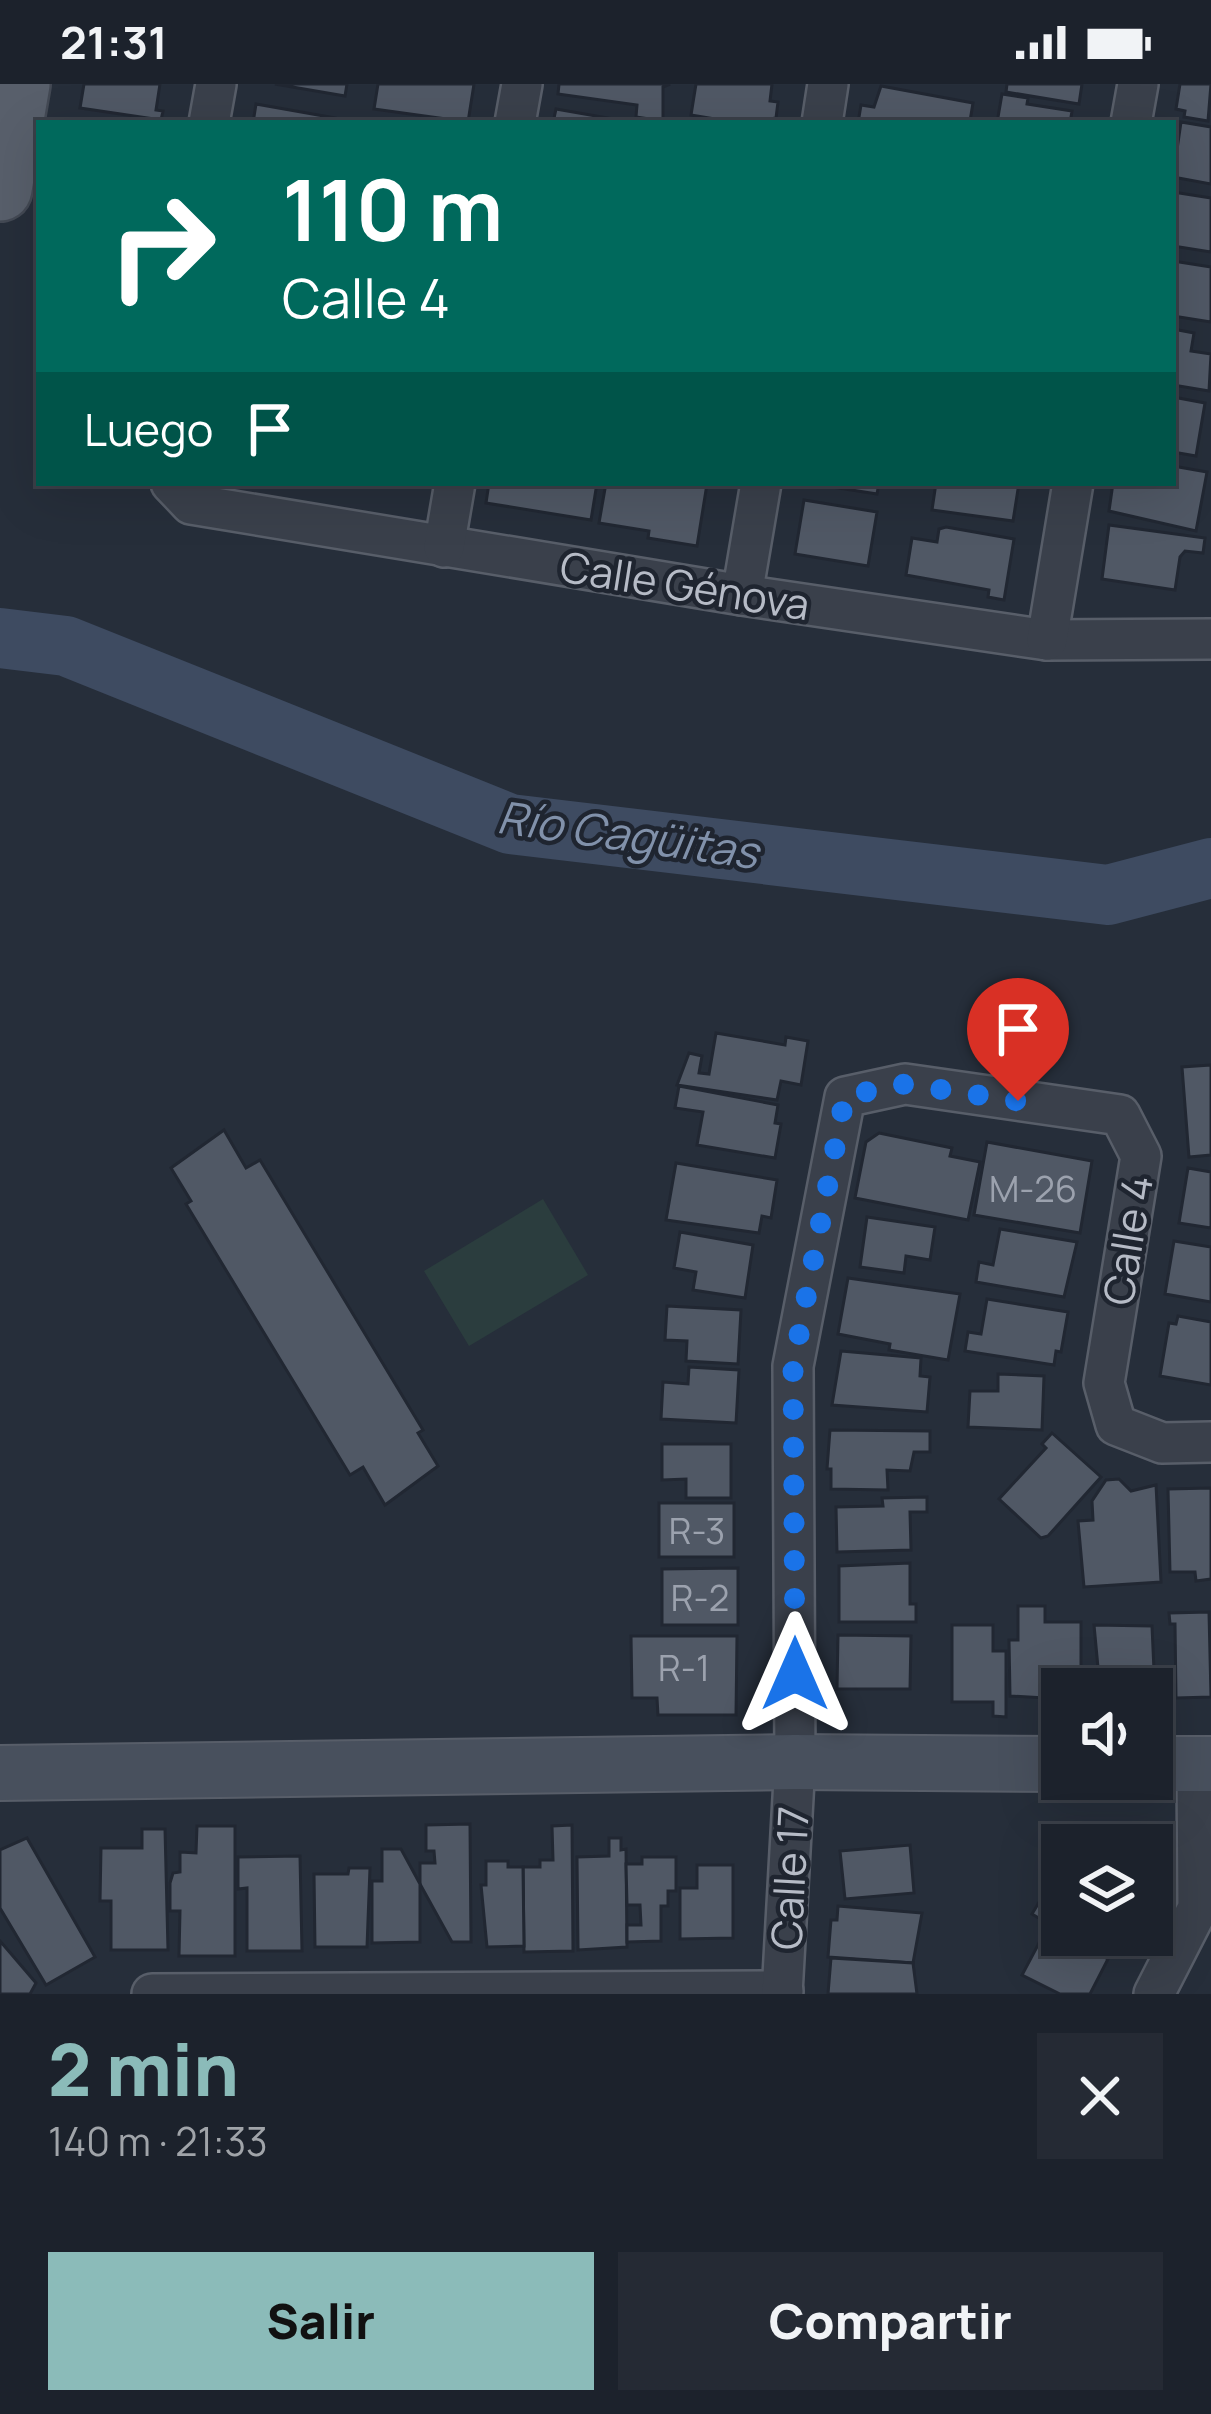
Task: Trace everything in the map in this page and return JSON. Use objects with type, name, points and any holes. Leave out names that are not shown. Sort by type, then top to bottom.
[{"type":"main road","points":[[0,189],[18,84]]},
{"type":"street","points":[[209,120],[215,84]]},
{"type":"street","points":[[516,120],[522,84]]},
{"type":"street","points":[[822,120],[828,84]]},
{"type":"street","points":[[1132,120],[1138,84]]},
{"type":"street","name":"Calle Génova","points":[[174,486],[191,505],[1047,640],[1211,638]]},
{"type":"street","points":[[444,547],[454,486]]},
{"type":"street","points":[[742,595],[760,486]]},
{"type":"street","points":[[1047,640],[1072,486]]},
{"type":"street","name":"Calle 4","points":[[795,1762],[793,1366],[845,1096],[905,1084],[1120,1115],[1141,1156],[1104,1383],[1116,1425],[1162,1443],[1211,1442]]},
{"type":"street","points":[[0,1773],[795,1762],[1041,1764]]},
{"type":"street","name":"Calle 17","points":[[782,1993],[795,1762]]},
{"type":"street","points":[[1154,1994],[1198,1908],[1187,1764]]},
{"type":"street","points":[[152,1994],[782,1993]]},
{"type":"shaded area","points":[[543,1199],[588,1275],[469,1346],[424,1271]]},
{"type":"building","points":[[84,84],[160,84],[156,110],[163,111],[161,120],[80,108]]},
{"type":"building","points":[[275,84],[347,84],[345,96]]},
{"type":"building","points":[[378,84],[474,84],[468,120],[374,109]]},
{"type":"building","points":[[559,84],[670,84],[663,87],[663,120],[636,117],[637,105],[558,94]]},
{"type":"building","points":[[696,84],[772,84],[770,101],[778,102],[776,118],[721,120],[691,115]]},
{"type":"building","points":[[1007,84],[1082,84],[1079,104],[1006,92]]},
{"type":"building","points":[[1180,84],[1211,84],[1208,121],[1184,117],[1185,111],[1176,109]]},
{"type":"building","points":[[881,86],[973,103],[970,120],[858,120],[861,105],[874,107]]},
{"type":"building","points":[[1002,94],[1028,98],[1027,104],[1072,111],[1070,120],[998,120]]},
{"type":"building","points":[[256,104],[335,118],[335,120],[253,120]]},
{"type":"building","points":[[556,109],[619,120],[554,120]]},
{"type":"building","points":[[1181,122],[1211,127],[1211,184],[1176,178]]},
{"type":"building","points":[[1176,192],[1211,198],[1211,252],[1176,246]]},
{"type":"building","points":[[1176,261],[1211,267],[1211,322],[1176,316]]},
{"type":"building","points":[[1176,330],[1194,333],[1191,351],[1211,354],[1209,391],[1176,386]]},
{"type":"building","points":[[1176,398],[1205,403],[1196,456],[1176,453]]},
{"type":"building","points":[[1176,467],[1207,472],[1196,531],[1109,511],[1113,486],[1176,486]]},
{"type":"building","points":[[489,486],[597,486],[591,520],[486,503]]},
{"type":"building","points":[[605,486],[707,486],[697,546],[648,538],[649,531],[599,523]]},
{"type":"building","points":[[826,486],[878,486],[877,494]]},
{"type":"building","points":[[936,486],[1019,486],[1013,521],[932,510]]},
{"type":"building","points":[[804,500],[877,512],[868,566],[795,554]]},
{"type":"building","points":[[1109,525],[1205,538],[1203,553],[1185,551],[1180,557],[1175,590],[1102,579]]},
{"type":"building","points":[[939,529],[1014,539],[1004,600],[988,597],[989,590],[906,575],[912,538],[937,542]]},
{"type":"building","points":[[716,1033],[785,1045],[786,1037],[808,1041],[801,1085],[781,1081],[777,1100],[677,1085],[689,1053],[702,1056],[699,1073],[709,1074]]},
{"type":"building","points":[[1211,1065],[1211,1155],[1189,1157],[1182,1067]]},
{"type":"building","points":[[679,1086],[778,1105],[775,1123],[781,1124],[775,1158],[697,1145],[703,1112],[675,1108]]},
{"type":"building","points":[[224,1130],[246,1168],[260,1160],[423,1430],[418,1433],[438,1466],[385,1505],[363,1467],[350,1475],[186,1204],[191,1201],[171,1168]]},
{"type":"building","points":[[879,1133],[952,1148],[950,1156],[980,1162],[968,1220],[855,1198],[866,1142]]},
{"type":"building","points":[[987,1142],[1092,1161],[1080,1233],[974,1215]]},
{"type":"building","points":[[676,1163],[777,1180],[771,1218],[762,1216],[759,1233],[666,1220]]},
{"type":"building","points":[[1188,1168],[1211,1172],[1211,1228],[1179,1223]]},
{"type":"building","points":[[867,1217],[935,1227],[930,1260],[906,1256],[904,1273],[860,1267]]},
{"type":"building","points":[[1000,1229],[1077,1242],[1064,1297],[976,1282],[979,1262],[993,1265]]},
{"type":"building","points":[[680,1232],[753,1245],[745,1298],[693,1290],[696,1272],[674,1268]]},
{"type":"building","points":[[1174,1241],[1211,1247],[1211,1302],[1165,1294]]},
{"type":"building","points":[[848,1278],[960,1294],[948,1360],[889,1350],[890,1344],[838,1334]]},
{"type":"building","points":[[987,1299],[1068,1312],[1054,1365],[965,1351],[968,1332],[981,1334]]},
{"type":"building","points":[[667,1306],[741,1310],[738,1364],[686,1361],[687,1341],[665,1340]]},
{"type":"building","points":[[1178,1316],[1211,1322],[1211,1385],[1160,1376],[1169,1323],[1176,1324]]},
{"type":"building","points":[[841,1351],[921,1358],[920,1376],[930,1377],[927,1412],[832,1405]]},
{"type":"building","points":[[689,1367],[739,1370],[736,1423],[661,1419],[663,1382],[688,1384]]},
{"type":"building","points":[[998,1374],[1044,1376],[1042,1430],[968,1427],[970,1391],[998,1391]]},
{"type":"building","points":[[830,1430],[930,1431],[930,1452],[914,1452],[910,1471],[887,1470],[888,1490],[831,1489],[831,1469],[827,1469]]},
{"type":"building","points":[[1052,1433],[1101,1477],[1041,1538],[999,1499],[1046,1448],[1042,1444]]},
{"type":"building","points":[[662,1444],[731,1444],[731,1498],[686,1498],[686,1479],[662,1480]]},
{"type":"building","points":[[1119,1479],[1131,1491],[1156,1485],[1161,1582],[1084,1587],[1078,1521],[1093,1520],[1092,1501],[1106,1480]]},
{"type":"building","points":[[1211,1488],[1211,1579],[1196,1581],[1195,1572],[1170,1572],[1168,1489]]},
{"type":"building","points":[[927,1497],[927,1512],[910,1512],[911,1550],[837,1552],[836,1507],[883,1506],[882,1498]]},
{"type":"building","points":[[659,1503],[734,1503],[734,1557],[659,1557]]},
{"type":"building","points":[[910,1563],[910,1604],[916,1604],[916,1622],[839,1622],[839,1566]]},
{"type":"building","points":[[738,1568],[738,1625],[662,1625],[662,1569]]},
{"type":"building","points":[[1018,1606],[1045,1606],[1045,1622],[1081,1622],[1081,1668],[1041,1668],[1041,1698],[1010,1696],[1009,1640],[1018,1640]]},
{"type":"building","points":[[1209,1612],[1211,1697],[1176,1698],[1175,1624],[1170,1624],[1169,1613]]},
{"type":"building","points":[[952,1625],[993,1625],[993,1651],[1006,1651],[1006,1717],[993,1716],[993,1702],[952,1702]]},
{"type":"building","points":[[1094,1625],[1152,1626],[1154,1668],[1098,1668]]},
{"type":"building","points":[[838,1635],[911,1636],[910,1689],[837,1689]]},
{"type":"building","points":[[631,1636],[737,1636],[736,1715],[658,1715],[657,1698],[632,1698]]},
{"type":"building","points":[[470,1824],[471,1942],[452,1942],[420,1884],[420,1863],[435,1863],[434,1851],[426,1851],[426,1825]]},
{"type":"building","points":[[572,1825],[573,1951],[524,1952],[523,1867],[540,1867],[540,1860],[553,1860],[552,1826]]},
{"type":"building","points":[[197,1826],[235,1826],[235,1956],[179,1956],[180,1911],[170,1911],[170,1883],[173,1873],[180,1872],[180,1852],[196,1853]]},
{"type":"building","points":[[142,1829],[165,1829],[168,1950],[111,1950],[111,1901],[100,1901],[101,1848],[142,1848]]},
{"type":"building","points":[[27,1838],[95,1957],[46,1985],[0,1908],[0,1850]]},
{"type":"building","points":[[609,1838],[621,1838],[621,1850],[626,1849],[627,1947],[578,1950],[577,1857],[609,1856]]},
{"type":"building","points":[[910,1845],[914,1893],[845,1899],[840,1851]]},
{"type":"building","points":[[382,1849],[401,1849],[420,1884],[420,1942],[372,1943],[372,1881],[382,1881]]},
{"type":"building","points":[[300,1856],[302,1951],[247,1951],[247,1888],[238,1889],[238,1857]]},
{"type":"building","points":[[642,1857],[676,1857],[676,1891],[668,1891],[668,1906],[661,1906],[661,1941],[627,1942],[627,1925],[641,1925],[640,1905],[627,1905],[626,1864],[642,1864]]},
{"type":"building","points":[[486,1861],[523,1867],[524,1946],[487,1947],[481,1885],[486,1885]]},
{"type":"building","points":[[697,1865],[733,1865],[733,1938],[680,1939],[680,1888],[697,1888]]},
{"type":"building","points":[[349,1868],[370,1868],[367,1947],[315,1947],[314,1874],[348,1874]]},
{"type":"building","points":[[1041,1899],[1041,1919],[1032,1914]]},
{"type":"building","points":[[838,1906],[922,1913],[913,1963],[828,1957],[831,1920],[837,1920]]},
{"type":"building","points":[[1041,1939],[1041,1956],[1108,1959],[1090,1994],[1060,1994],[1022,1975]]},
{"type":"building","points":[[0,1941],[36,1983],[30,1994],[0,1994]]},
{"type":"building","points":[[831,1958],[913,1963],[917,1994],[828,1994]]},
{"type":"waterway","name":"Río Cagüitas","points":[[0,638],[66,646],[510,824],[1108,895],[1211,868]]},
{"type":"route","points":[[795,1674],[793,1366],[845,1096],[905,1084],[1018,1101]]}]
